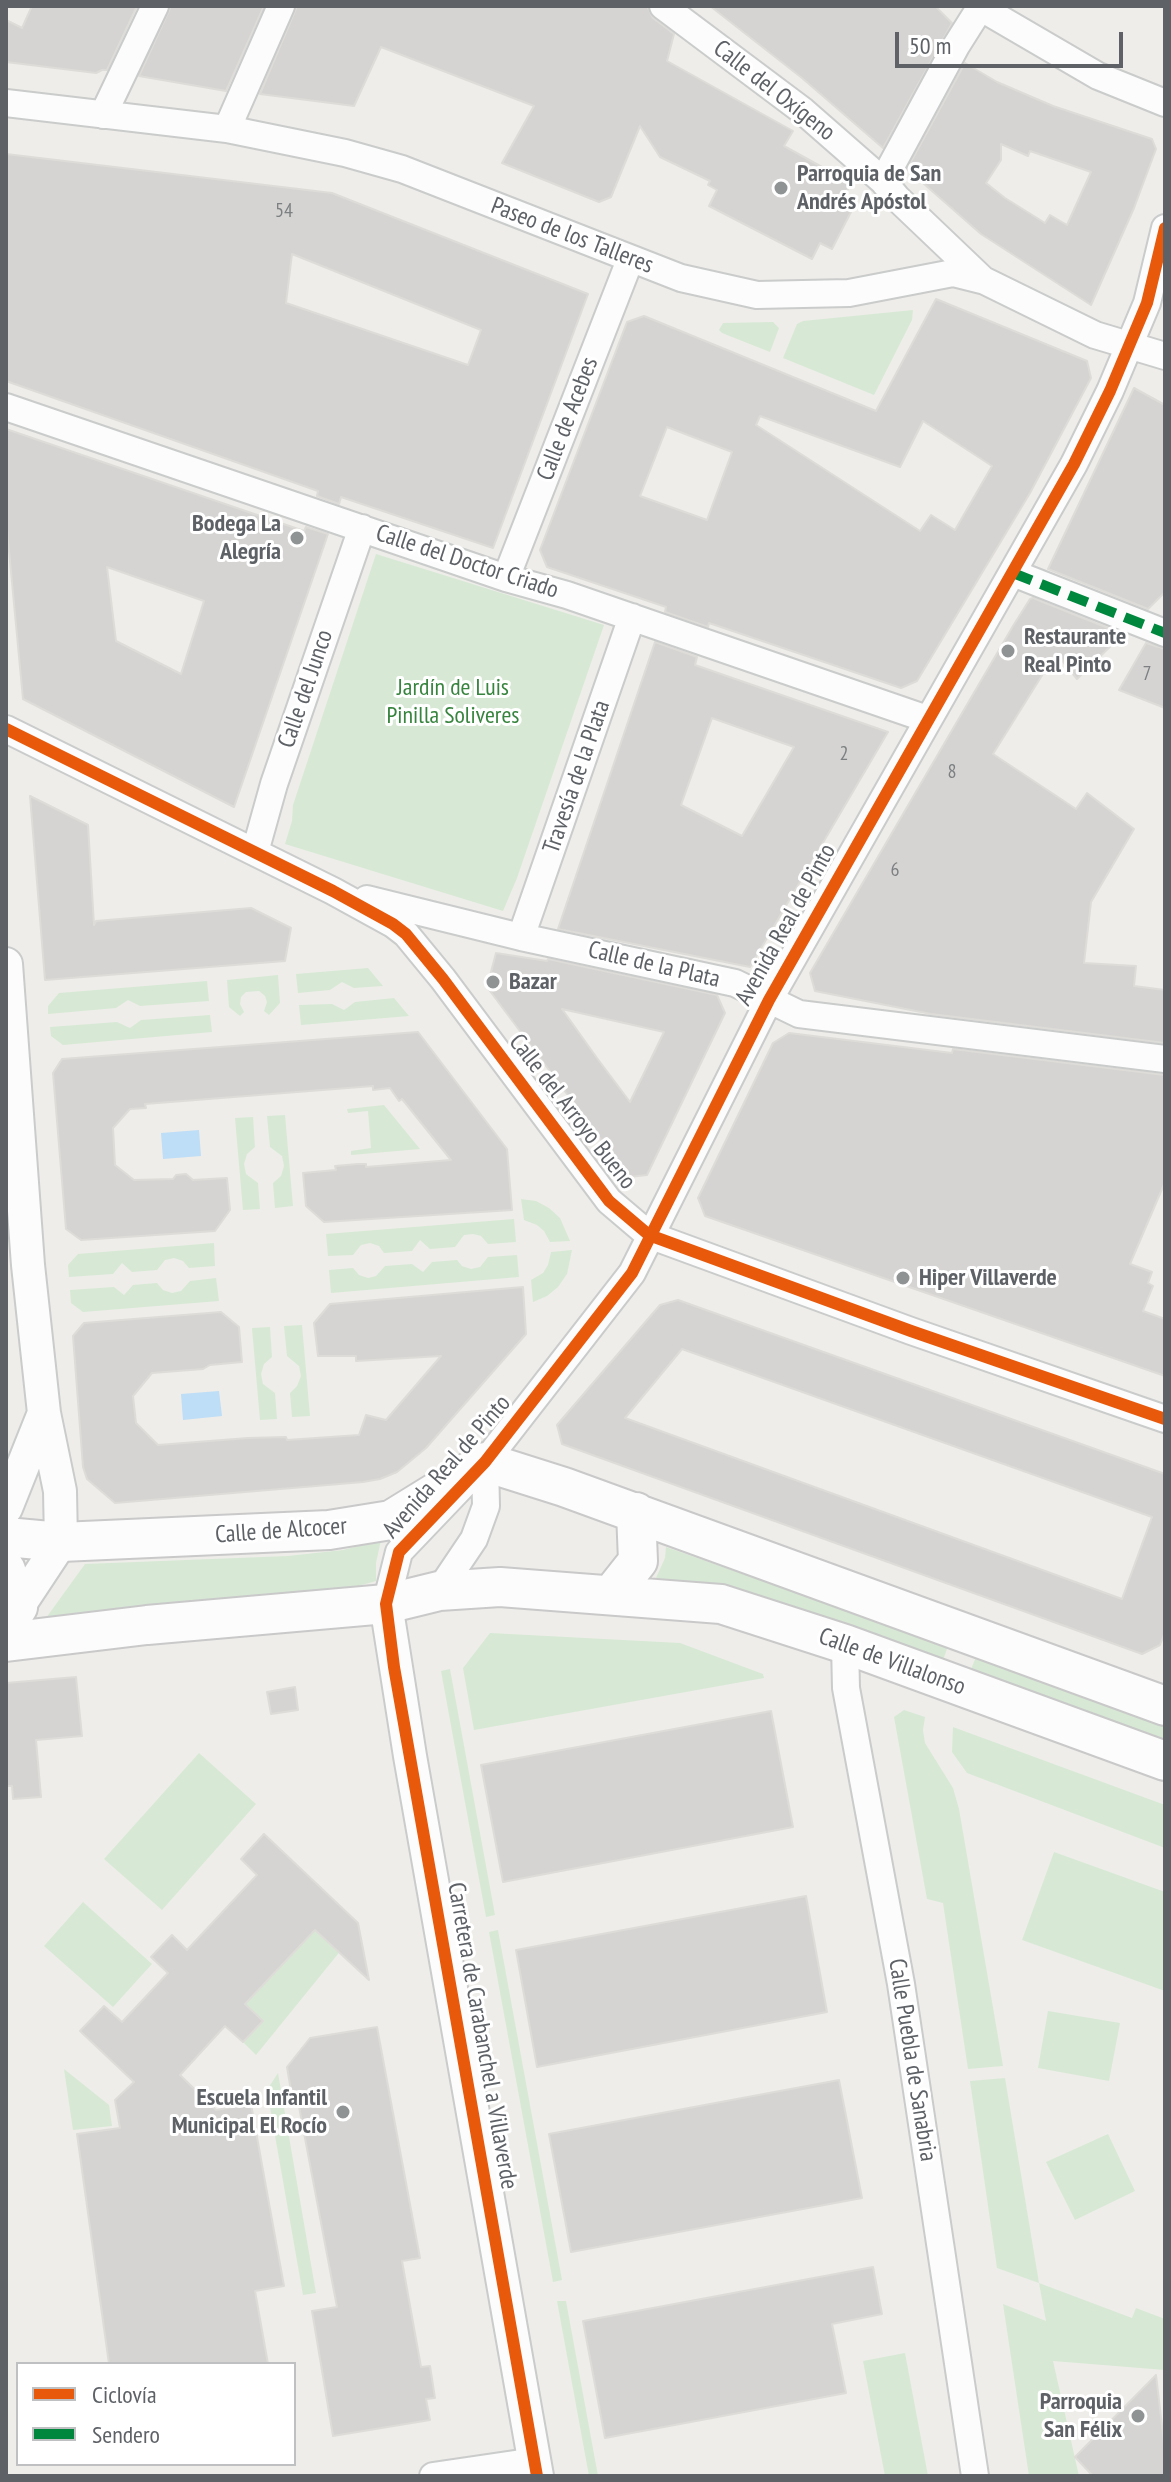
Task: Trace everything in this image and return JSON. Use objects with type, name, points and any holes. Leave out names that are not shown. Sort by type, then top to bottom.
[{"type":"main road","name":"Calle de Villalonso","points":[[485,1462],[636,1512],[968,1636],[1164,1702]]},
{"type":"main road","name":"Calle de Alcocer","points":[[6,1537],[61,1542],[329,1530],[391,1520],[485,1462]]},
{"type":"main road","points":[[611,1595],[638,1561],[636,1512]]},
{"type":"main road","points":[[6,1570],[12,1615]]},
{"type":"main road","name":"Calle de Villalonso","points":[[439,1591],[500,1587],[721,1604],[845,1644],[1165,1761]]},
{"type":"main road","points":[[6,1642],[147,1625],[386,1604],[439,1591]]},
{"type":"street","points":[[103,115],[155,6]]},
{"type":"street","points":[[227,129],[281,6]]},
{"type":"street","name":"Calle del Oxígeno","points":[[663,6],[803,111],[883,181],[985,281]]},
{"type":"street","points":[[883,181],[979,7],[1098,76],[1165,103]]},
{"type":"street","name":"Paseo de los Talleres","points":[[6,103],[227,129],[345,153],[402,169],[681,278],[757,295],[849,293],[953,273],[985,281],[1095,335],[1165,356]]},
{"type":"street","name":"Avenida Real de Pinto","points":[[386,1604],[399,1552],[485,1462],[632,1273],[769,1000],[1074,464],[1147,303],[1165,228]]},
{"type":"street","name":"Calle de Acebes","points":[[506,578],[630,260]]},
{"type":"street","name":"Calle del Doctor Criado","points":[[6,407],[927,719]]},
{"type":"street","name":"Calle del Junco","points":[[255,852],[274,784],[362,528]]},
{"type":"street","points":[[1013,573],[1165,633]]},
{"type":"street","name":"Travesía de la Plata","points":[[521,937],[632,617]]},
{"type":"street","name":"Calle del Arroyo Bueno","points":[[6,729],[333,891],[406,934],[609,1201],[649,1235],[911,1331],[1165,1419]]},
{"type":"street","name":"Calle de la Plata","points":[[333,891],[521,937],[735,983],[799,1014],[1165,1059]]},
{"type":"street","points":[[6,964],[28,1265],[44,1413],[60,1491],[61,1542],[12,1615]]},
{"type":"street","points":[[6,1508],[44,1413]]},
{"type":"street","name":"Avenida Real de Pinto","points":[[439,1591],[474,1539],[486,1506],[485,1462]]},
{"type":"street","name":"Carretera de Carabanchel a Villaverde","points":[[386,1604],[407,1741],[536,2468]]},
{"type":"street","name":"Calle Puebla de Sanabria","points":[[845,1644],[846,1688],[901,1984],[975,2476]]},
{"type":"street","points":[[433,2476],[536,2468]]},
{"type":"green space","points":[[913,310],[912,320],[874,395],[783,358],[797,324],[803,321]]},
{"type":"green space","points":[[773,322],[779,328],[770,352],[719,330],[723,323]]},
{"type":"green space","name":"Jardín de Luis Pinilla Soliveres","points":[[376,554],[604,625],[503,911],[285,844],[293,805]]},
{"type":"green space","points":[[368,968],[383,986],[354,988],[342,982],[330,990],[298,993],[296,974]]},
{"type":"green space","points":[[278,975],[280,1003],[269,1015],[264,1011],[265,996],[259,991],[246,992],[241,997],[244,1012],[240,1016],[229,1007],[227,980]]},
{"type":"green space","points":[[207,981],[209,1001],[140,1006],[128,1000],[116,1008],[48,1014],[48,1006],[59,993]]},
{"type":"green space","points":[[394,998],[409,1016],[301,1025],[299,1005],[332,1004],[344,1010],[355,1002]]},
{"type":"green space","points":[[210,1015],[212,1032],[63,1045],[51,1036],[50,1027],[117,1022],[130,1028],[141,1020]]},
{"type":"green space","points":[[384,1105],[420,1149],[351,1155],[351,1151],[371,1148],[368,1111],[348,1113],[347,1109]]},
{"type":"green space","points":[[285,1115],[293,1206],[275,1208],[273,1183],[281,1176],[284,1166],[282,1156],[270,1147],[267,1116]]},
{"type":"green space","points":[[253,1117],[255,1147],[247,1154],[244,1164],[246,1174],[258,1183],[260,1209],[243,1210],[235,1118]]},
{"type":"green space","points":[[521,1199],[536,1201],[549,1208],[560,1218],[570,1241],[550,1242],[537,1225],[524,1220]]},
{"type":"green space","points":[[514,1219],[516,1242],[488,1244],[481,1236],[473,1234],[464,1235],[455,1247],[430,1249],[420,1240],[412,1251],[384,1253],[379,1246],[370,1243],[361,1245],[353,1255],[328,1256],[326,1234]]},
{"type":"green space","points":[[214,1243],[215,1266],[189,1268],[183,1261],[174,1258],[165,1260],[157,1270],[132,1272],[122,1263],[113,1274],[69,1277],[68,1265],[78,1254]]},
{"type":"green space","points":[[572,1250],[567,1274],[558,1287],[533,1302],[531,1280],[543,1273],[551,1252]]},
{"type":"green space","points":[[517,1255],[519,1277],[331,1293],[329,1270],[353,1268],[359,1275],[368,1278],[376,1276],[385,1266],[412,1264],[423,1272],[432,1262],[457,1260],[471,1269],[480,1267],[488,1257]]},
{"type":"green space","points":[[216,1278],[219,1301],[83,1312],[71,1303],[70,1290],[114,1287],[124,1295],[133,1285],[157,1283],[163,1290],[172,1293],[181,1291],[190,1281]]},
{"type":"green space","points":[[302,1325],[310,1416],[292,1417],[290,1393],[301,1376],[299,1366],[287,1356],[284,1326]]},
{"type":"green space","points":[[270,1327],[272,1357],[264,1364],[261,1374],[263,1384],[275,1393],[277,1419],[260,1420],[252,1328]]},
{"type":"green space","points":[[381,1540],[376,1581],[337,1592],[46,1618],[85,1564],[288,1556],[343,1550]]},
{"type":"green space","points":[[666,1547],[948,1646],[942,1663],[712,1587],[656,1578],[665,1558]]},
{"type":"green space","points":[[490,1633],[680,1643],[763,1674],[764,1678],[474,1730],[463,1668]]},
{"type":"green space","points":[[976,1657],[1165,1725],[1165,1744],[969,1674]]},
{"type":"green space","points":[[450,1669],[495,1915],[486,1917],[441,1671]]},
{"type":"green space","points":[[904,1710],[925,1717],[925,1743],[953,1788],[959,1809],[1003,2066],[968,2069],[943,1903],[927,1899],[894,1717]]},
{"type":"green space","points":[[953,1727],[1165,1805],[1165,1848],[967,1773],[952,1752]]},
{"type":"green space","points":[[199,1753],[256,1804],[162,1910],[104,1859]]},
{"type":"green space","points":[[1054,1852],[1165,1892],[1165,1991],[1022,1940]]},
{"type":"green space","points":[[83,1902],[152,1964],[113,2007],[44,1946]]},
{"type":"green space","points":[[315,1930],[342,1949],[256,2055],[243,2042],[263,2021],[245,2004]]},
{"type":"green space","points":[[498,1930],[562,2280],[553,2282],[489,1932]]},
{"type":"green space","points":[[1048,2011],[1120,2023],[1109,2081],[1038,2068]]},
{"type":"green space","points":[[64,2069],[109,2105],[112,2126],[73,2130]]},
{"type":"green space","points":[[278,2073],[316,2293],[303,2295],[267,2090]]},
{"type":"green space","points":[[1005,2078],[1039,2283],[997,2268],[970,2081]]},
{"type":"green space","points":[[1108,2134],[1135,2191],[1075,2220],[1046,2162]]},
{"type":"green space","points":[[1039,2283],[1132,2318],[1136,2308],[1165,2319],[1165,2370],[1053,2361],[1079,2476],[1029,2476],[1003,2304],[1046,2321]]},
{"type":"green space","points":[[557,2301],[566,2301],[598,2476],[589,2476]]},
{"type":"green space","points":[[905,2353],[928,2476],[885,2476],[863,2361]]},
{"type":"water","points":[[199,1130],[201,1156],[163,1159],[161,1133]]},
{"type":"water","points":[[219,1391],[222,1416],[183,1420],[181,1394]]},
{"type":"building","points":[[32,6],[137,6],[107,70],[96,73],[6,62],[6,20],[22,28]]},
{"type":"building","points":[[171,6],[264,6],[226,91],[139,76]]},
{"type":"building","points":[[297,6],[647,6],[653,18],[674,34],[667,61],[793,131],[784,146],[851,183],[842,200],[854,206],[832,249],[820,243],[812,259],[709,206],[717,190],[708,185],[710,181],[660,157],[640,126],[611,197],[599,202],[502,163],[534,106],[381,47],[354,106],[260,94]]},
{"type":"building","points":[[710,6],[935,6],[952,23],[883,148],[802,78]]},
{"type":"building","points":[[965,63],[997,82],[1053,106],[1152,139],[1156,149],[1091,305],[981,234],[907,169]],"holes":[[[1001,144],[1028,156],[1030,151],[1091,172],[1067,225],[1050,215],[1045,223],[986,183],[1001,160]]]},
{"type":"building","points":[[6,154],[332,193],[588,294],[493,548],[341,497],[339,504],[317,496],[318,491],[6,381]],"holes":[[[292,254],[481,330],[468,365],[286,303]]]},
{"type":"building","points":[[936,299],[1087,361],[1091,378],[1030,493],[917,681],[901,688],[709,623],[708,627],[665,612],[666,607],[547,567],[540,550],[627,322],[644,316],[876,411]],"holes":[[[760,416],[900,467],[923,421],[992,466],[955,530],[931,515],[920,531],[756,425]],[[667,427],[732,452],[707,520],[640,496]]]},
{"type":"building","points":[[1134,388],[1165,405],[1165,592],[1148,609],[1048,569]]},
{"type":"building","points":[[6,429],[304,531],[306,527],[328,534],[234,807],[23,699],[6,519]],"holes":[[[107,567],[204,601],[181,674],[116,641]]]},
{"type":"building","points":[[1033,598],[1123,634],[1077,679],[1056,653],[993,754],[1076,809],[1087,793],[1134,829],[1091,902],[1084,963],[1136,966],[1134,986],[1165,990],[1165,1043],[931,1014],[815,991],[810,973],[1013,626]]},
{"type":"building","points":[[655,642],[697,657],[695,665],[888,732],[750,967],[558,929]],"holes":[[[712,718],[794,747],[742,836],[681,805]]]},
{"type":"building","points":[[1146,643],[1165,649],[1165,708],[1119,690]]},
{"type":"building","points":[[30,796],[88,825],[94,925],[96,921],[251,908],[291,928],[285,961],[45,980]]},
{"type":"building","points":[[496,953],[548,959],[717,995],[725,1013],[647,1175],[629,1177],[487,987]],"holes":[[[562,1009],[664,1032],[630,1102]]]},
{"type":"building","points":[[418,1032],[507,1149],[512,1210],[324,1222],[306,1206],[303,1173],[336,1170],[335,1166],[366,1164],[366,1167],[451,1160],[402,1099],[399,1101],[390,1088],[373,1090],[373,1086],[145,1104],[146,1108],[130,1109],[113,1128],[115,1165],[134,1180],[173,1179],[176,1175],[186,1174],[193,1180],[227,1178],[230,1210],[215,1231],[81,1240],[66,1229],[53,1073],[62,1059]]},
{"type":"building","points":[[789,1033],[1165,1075],[1165,1182],[1130,1264],[1152,1272],[1148,1283],[1153,1286],[1143,1311],[1165,1319],[1165,1376],[705,1216],[698,1198],[773,1043]]},
{"type":"building","points":[[523,1287],[526,1334],[426,1448],[397,1472],[363,1482],[115,1503],[87,1479],[83,1467],[73,1336],[84,1323],[221,1312],[239,1327],[242,1362],[152,1373],[133,1396],[136,1423],[158,1445],[248,1438],[286,1437],[287,1440],[359,1435],[366,1415],[386,1420],[441,1356],[356,1361],[356,1356],[318,1356],[314,1323],[330,1304]]},
{"type":"building","points":[[678,1300],[1165,1474],[1165,1632],[1160,1645],[1142,1654],[562,1444],[557,1425],[660,1305]],"holes":[[[682,1349],[1152,1517],[1122,1599],[625,1418]]]},
{"type":"building","points":[[76,1677],[82,1736],[36,1740],[41,1797],[13,1799],[12,1786],[6,1786],[6,1683]]},
{"type":"building","points":[[295,1687],[298,1710],[271,1714],[267,1692]]},
{"type":"building","points":[[771,1711],[793,1827],[503,1882],[481,1765]]},
{"type":"building","points":[[264,1834],[358,1923],[369,1980],[315,1930],[245,2004],[263,2021],[243,2042],[225,2026],[180,2075],[216,2110],[251,2104],[284,2286],[255,2291],[268,2362],[109,2362],[77,2134],[120,2128],[115,2100],[134,2082],[80,2031],[104,2006],[122,2022],[168,1973],[151,1957],[172,1935],[187,1950],[257,1875],[241,1859]]},
{"type":"building","points":[[806,1896],[827,2012],[537,2067],[516,1950]]},
{"type":"building","points":[[377,2027],[420,2258],[402,2261],[421,2367],[430,2366],[435,2398],[426,2399],[430,2420],[333,2436],[312,2311],[337,2307],[297,2096],[292,2097],[287,2067],[310,2038]]},
{"type":"building","points":[[839,2080],[862,2198],[571,2252],[549,2134]]},
{"type":"building","points":[[873,2267],[882,2314],[832,2324],[846,2393],[605,2438],[583,2321]]},
{"type":"building","name":"Parroquia San Félix","points":[[1156,2375],[1165,2476],[1093,2476],[1075,2457]]},
{"type":"marked path","points":[[1013,573],[1165,633]]},
{"type":"cycle path","points":[[537,2476],[394,1667],[386,1604],[399,1552],[485,1462],[632,1273],[769,1000],[1074,464],[1110,391],[1147,303],[1165,228]]},
{"type":"cycle path","points":[[6,729],[333,891],[406,934],[609,1201],[649,1235],[911,1331],[1165,1419]]},
{"type":"place","name":"Parroquia de San Andrés Apóstol","points":[[781,188]]},
{"type":"place","name":"Bodega La Alegría","points":[[297,538]]},
{"type":"place","name":"Restaurante Real Pinto","points":[[1008,651]]},
{"type":"place","name":"Bazar","points":[[493,982]]},
{"type":"place","name":"Hiper Villaverde","points":[[903,1278]]},
{"type":"place","name":"Escuela Infantil Municipal El Rocío","points":[[343,2112]]},
{"type":"place","name":"Parroquia San Félix","points":[[1138,2416]]}]
